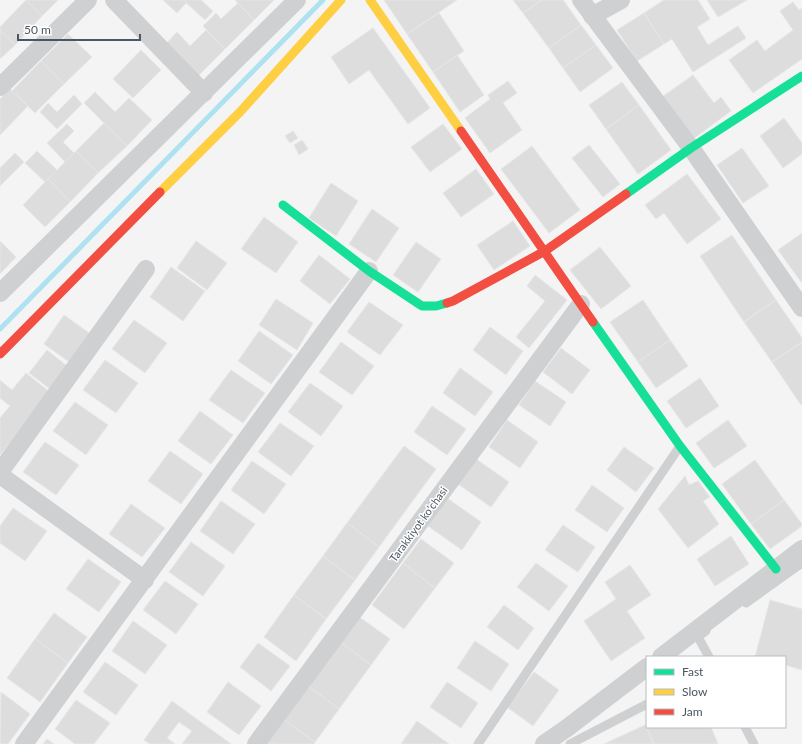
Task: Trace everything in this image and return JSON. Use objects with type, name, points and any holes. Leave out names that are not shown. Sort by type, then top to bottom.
[{"type":"street","points":[[0,87],[88,0]]},
{"type":"street","points":[[114,0],[204,93]]},
{"type":"street","points":[[0,293],[297,0]]},
{"type":"street","points":[[0,354],[240,112],[342,0]]},
{"type":"street","points":[[370,0],[680,446],[776,570]]},
{"type":"street","points":[[581,0],[796,290],[802,308]]},
{"type":"street","points":[[592,16],[621,0]]},
{"type":"street","points":[[283,205],[369,271],[422,306],[436,306],[453,301],[545,251],[691,148],[802,76]]},
{"type":"street","points":[[145,580],[0,474],[146,269]]},
{"type":"street","points":[[24,744],[369,271]]},
{"type":"street","name":"Tarakkiyot ko'chasi","points":[[256,744],[581,304]]},
{"type":"street","points":[[662,656],[802,550]]},
{"type":"street","points":[[544,744],[646,668]]},
{"type":"lane","points":[[478,744],[680,446]]},
{"type":"lane","points":[[708,656],[698,637],[802,562]]},
{"type":"lane","points":[[570,744],[646,705]]},
{"type":"lane","points":[[746,728],[754,744]]},
{"type":"building","points":[[26,0],[58,0],[42,16]]},
{"type":"building","points":[[26,0],[42,16],[15,45],[0,30],[0,27]]},
{"type":"building","points":[[163,0],[183,0],[186,3],[177,13]]},
{"type":"building","points":[[183,0],[201,0],[213,11],[205,20]]},
{"type":"building","points":[[235,0],[274,0],[254,20]]},
{"type":"building","points":[[384,0],[457,0],[407,34]]},
{"type":"building","points":[[513,0],[542,0],[523,13]]},
{"type":"building","points":[[542,0],[563,0],[581,25],[549,48],[523,13]]},
{"type":"building","points":[[664,0],[698,0],[710,19],[697,27],[708,45],[738,26],[746,38],[693,72],[672,39],[664,44],[644,13]]},
{"type":"building","points":[[707,0],[747,0],[718,17]]},
{"type":"building","points":[[793,2],[799,10],[802,8],[802,59],[753,93],[729,60],[757,40],[765,51],[793,30],[780,11]]},
{"type":"building","points":[[238,3],[254,20],[225,49],[203,26],[216,13],[221,19]]},
{"type":"building","points":[[439,13],[464,51],[433,72],[407,34]]},
{"type":"building","points":[[644,13],[664,44],[637,61],[617,30]]},
{"type":"building","points":[[581,25],[596,45],[563,68],[549,48]]},
{"type":"building","points":[[373,28],[430,108],[408,124],[369,70],[349,84],[331,57]]},
{"type":"building","points":[[0,30],[15,45],[0,59]]},
{"type":"building","points":[[206,30],[225,49],[197,77],[165,45],[177,32],[190,46]]},
{"type":"building","points":[[68,34],[92,57],[64,84],[41,61]]},
{"type":"building","points":[[596,45],[613,68],[580,92],[563,68]]},
{"type":"building","points":[[141,50],[161,70],[133,98],[113,79]]},
{"type":"building","points":[[457,55],[484,95],[460,112],[433,72]]},
{"type":"building","points":[[41,61],[64,84],[35,113],[12,91]]},
{"type":"building","points":[[693,75],[714,103],[721,97],[731,111],[693,139],[662,97]]},
{"type":"building","points":[[508,81],[517,93],[503,103],[522,130],[490,153],[465,118],[490,99],[488,95]]},
{"type":"building","points":[[622,82],[639,105],[606,129],[589,105]]},
{"type":"building","points":[[10,89],[28,106],[0,135],[0,99]]},
{"type":"building","points":[[95,92],[115,112],[129,98],[152,120],[127,146],[84,103]]},
{"type":"building","points":[[74,95],[82,104],[57,129],[40,112],[48,103],[57,112]]},
{"type":"building","points":[[639,105],[671,150],[638,174],[606,129]]},
{"type":"building","points":[[784,118],[802,143],[802,154],[783,168],[760,136]]},
{"type":"building","points":[[104,123],[127,146],[98,173],[76,151]]},
{"type":"building","points":[[67,124],[74,131],[63,142],[74,153],[65,162],[47,143]]},
{"type":"building","points":[[443,124],[462,149],[430,172],[411,147]]},
{"type":"building","points":[[293,131],[298,138],[290,143],[285,136]]},
{"type":"building","points":[[302,140],[308,149],[299,155],[294,145]]},
{"type":"building","points":[[589,145],[620,184],[603,197],[572,158]]},
{"type":"building","points":[[532,146],[580,210],[549,233],[501,169]]},
{"type":"building","points":[[742,148],[769,186],[743,203],[717,165]]},
{"type":"building","points":[[37,151],[57,170],[45,182],[25,163]]},
{"type":"building","points":[[76,151],[98,173],[70,202],[48,179]]},
{"type":"building","points":[[15,153],[24,162],[0,186],[0,168]]},
{"type":"building","points":[[476,169],[494,194],[461,217],[443,193]]},
{"type":"building","points":[[687,174],[721,219],[687,244],[664,213],[656,219],[645,205]]},
{"type":"building","points":[[48,179],[70,202],[45,227],[23,205]]},
{"type":"building","points":[[331,183],[358,201],[336,236],[309,218]]},
{"type":"building","points":[[372,209],[399,228],[376,262],[349,244]]},
{"type":"building","points":[[264,217],[298,242],[276,273],[241,249]]},
{"type":"building","points":[[513,221],[530,246],[494,270],[477,245]]},
{"type":"building","points":[[802,233],[802,281],[801,282],[778,250]]},
{"type":"building","points":[[732,235],[776,300],[744,322],[700,256]]},
{"type":"building","points":[[0,241],[16,257],[0,274]]},
{"type":"building","points":[[196,241],[227,263],[207,290],[177,268]]},
{"type":"building","points":[[416,242],[441,259],[418,292],[393,275]]},
{"type":"building","points":[[600,247],[631,286],[601,309],[570,270]]},
{"type":"building","points":[[319,255],[350,279],[330,304],[300,281]]},
{"type":"building","points":[[171,267],[205,291],[183,321],[150,297]]},
{"type":"building","points":[[535,275],[567,300],[529,348],[516,337],[545,301],[527,286]]},
{"type":"building","points":[[276,299],[313,323],[297,350],[259,325]]},
{"type":"building","points":[[643,300],[670,340],[638,362],[610,322]]},
{"type":"building","points":[[776,300],[802,338],[802,342],[772,362],[744,322]]},
{"type":"building","points":[[369,302],[403,325],[380,355],[347,332]]},
{"type":"building","points":[[64,315],[92,335],[72,364],[44,344]]},
{"type":"building","points":[[134,320],[167,343],[145,373],[112,349]]},
{"type":"building","points":[[490,327],[523,351],[506,375],[473,350]]},
{"type":"building","points":[[259,331],[293,355],[271,384],[238,361]]},
{"type":"building","points":[[670,340],[688,366],[656,388],[638,362]]},
{"type":"building","points":[[341,342],[374,366],[352,395],[319,372]]},
{"type":"building","points":[[802,342],[802,404],[801,405],[772,362]]},
{"type":"building","points":[[561,348],[590,370],[572,394],[543,372]]},
{"type":"building","points":[[47,350],[72,370],[54,392],[29,373]]},
{"type":"building","points":[[105,360],[138,383],[116,413],[83,390]]},
{"type":"building","points":[[460,368],[493,392],[475,416],[443,393]]},
{"type":"building","points":[[231,370],[265,393],[243,423],[209,400]]},
{"type":"building","points":[[26,373],[51,393],[0,455],[0,418],[10,406],[0,398],[0,380],[12,390]]},
{"type":"building","points":[[700,378],[719,406],[686,428],[667,401]]},
{"type":"building","points":[[535,381],[566,402],[550,426],[519,405]]},
{"type":"building","points":[[310,383],[343,406],[321,436],[288,412]]},
{"type":"building","points":[[75,402],[108,425],[86,455],[53,431]]},
{"type":"building","points":[[432,406],[466,429],[447,455],[414,432]]},
{"type":"building","points":[[200,411],[233,435],[211,464],[178,441]]},
{"type":"building","points":[[507,420],[538,442],[520,468],[489,447]]},
{"type":"building","points":[[728,420],[747,446],[714,468],[696,443]]},
{"type":"building","points":[[280,423],[314,446],[291,476],[258,452]]},
{"type":"building","points":[[45,442],[79,465],[56,495],[23,472]]},
{"type":"building","points":[[404,446],[436,469],[379,547],[347,523]]},
{"type":"building","points":[[624,447],[654,468],[636,492],[607,470]]},
{"type":"building","points":[[170,451],[203,474],[181,504],[148,481]]},
{"type":"building","points":[[476,459],[509,482],[491,507],[458,484]]},
{"type":"building","points":[[755,460],[784,500],[751,524],[722,484]]},
{"type":"building","points":[[252,461],[286,484],[264,514],[231,490]]},
{"type":"building","points":[[685,476],[689,485],[698,481],[710,497],[703,501],[719,524],[688,548],[658,509]]},
{"type":"building","points":[[592,485],[624,508],[607,532],[575,510]]},
{"type":"building","points":[[447,498],[481,522],[462,550],[428,526]]},
{"type":"building","points":[[784,500],[802,526],[770,549],[751,524]]},
{"type":"building","points":[[221,501],[255,524],[233,554],[200,531]]},
{"type":"building","points":[[131,504],[165,528],[142,557],[109,534]]},
{"type":"building","points":[[13,508],[47,531],[25,561],[0,543],[0,526]]},
{"type":"building","points":[[347,523],[379,547],[355,580],[323,556]]},
{"type":"building","points":[[563,525],[595,547],[578,572],[545,550]]},
{"type":"building","points":[[731,536],[749,564],[715,586],[697,559]]},
{"type":"building","points":[[421,539],[454,563],[435,588],[403,563]]},
{"type":"building","points":[[191,542],[225,566],[203,596],[169,572]]},
{"type":"building","points":[[323,556],[355,580],[326,619],[294,595]]},
{"type":"building","points":[[88,559],[121,582],[99,612],[66,589]]},
{"type":"building","points":[[403,563],[435,588],[404,629],[372,605]]},
{"type":"building","points":[[536,563],[568,586],[549,611],[517,587]]},
{"type":"building","points":[[630,565],[651,595],[627,611],[645,638],[611,661],[584,621],[616,599],[605,582]]},
{"type":"building","points":[[165,581],[198,604],[176,634],[143,610]]},
{"type":"building","points":[[294,595],[326,619],[296,661],[264,637]]},
{"type":"building","points":[[770,600],[802,609],[802,670],[786,665],[786,656],[755,656]]},
{"type":"building","points":[[504,605],[534,628],[518,650],[487,627]]},
{"type":"building","points":[[54,613],[87,637],[68,663],[35,639]]},
{"type":"building","points":[[358,616],[390,639],[371,665],[340,642]]},
{"type":"building","points":[[133,621],[167,645],[145,674],[112,651]]},
{"type":"building","points":[[35,639],[68,663],[40,702],[7,678]]},
{"type":"building","points":[[475,641],[509,664],[491,691],[457,668]]},
{"type":"building","points":[[340,642],[371,665],[339,709],[308,686]]},
{"type":"building","points":[[258,643],[290,666],[271,691],[240,667]]},
{"type":"building","points":[[105,662],[138,685],[116,715],[83,692]]},
{"type":"building","points":[[534,672],[559,690],[533,726],[507,707]]},
{"type":"building","points":[[228,682],[261,706],[239,735],[207,712]]},
{"type":"building","points":[[447,682],[478,703],[461,728],[430,707]]},
{"type":"building","points":[[308,686],[339,709],[315,742],[283,719]]},
{"type":"building","points":[[1,692],[30,714],[8,744],[0,744]]},
{"type":"building","points":[[76,700],[110,723],[94,744],[75,744],[55,729]]},
{"type":"building","points":[[172,701],[231,744],[182,744],[192,731],[179,722],[167,738],[175,744],[150,744],[144,740]]},
{"type":"building","points":[[283,719],[315,742],[314,744],[265,744]]},
{"type":"building","points":[[417,721],[449,744],[401,744]]},
{"type":"building","points":[[645,725],[654,744],[604,744]]},
{"type":"building","points":[[646,728],[711,728],[718,744],[654,744]]},
{"type":"building","points":[[47,739],[54,744],[43,744]]},
{"type":"waterway","points":[[0,329],[323,0]]},
{"type":"traffic: fast","points":[[626,194],[691,148],[802,76]]},
{"type":"traffic: fast","points":[[283,205],[369,271],[422,306],[436,306],[447,303]]},
{"type":"traffic: fast","points":[[593,322],[680,446],[776,569]]},
{"type":"traffic: slow","points":[[160,192],[240,112],[341,0]]},
{"type":"traffic: slow","points":[[370,0],[461,131]]},
{"type":"traffic: jam","points":[[461,131],[593,322]]},
{"type":"traffic: jam","points":[[0,354],[160,192]]},
{"type":"traffic: jam","points":[[447,303],[545,251],[626,194]]}]
